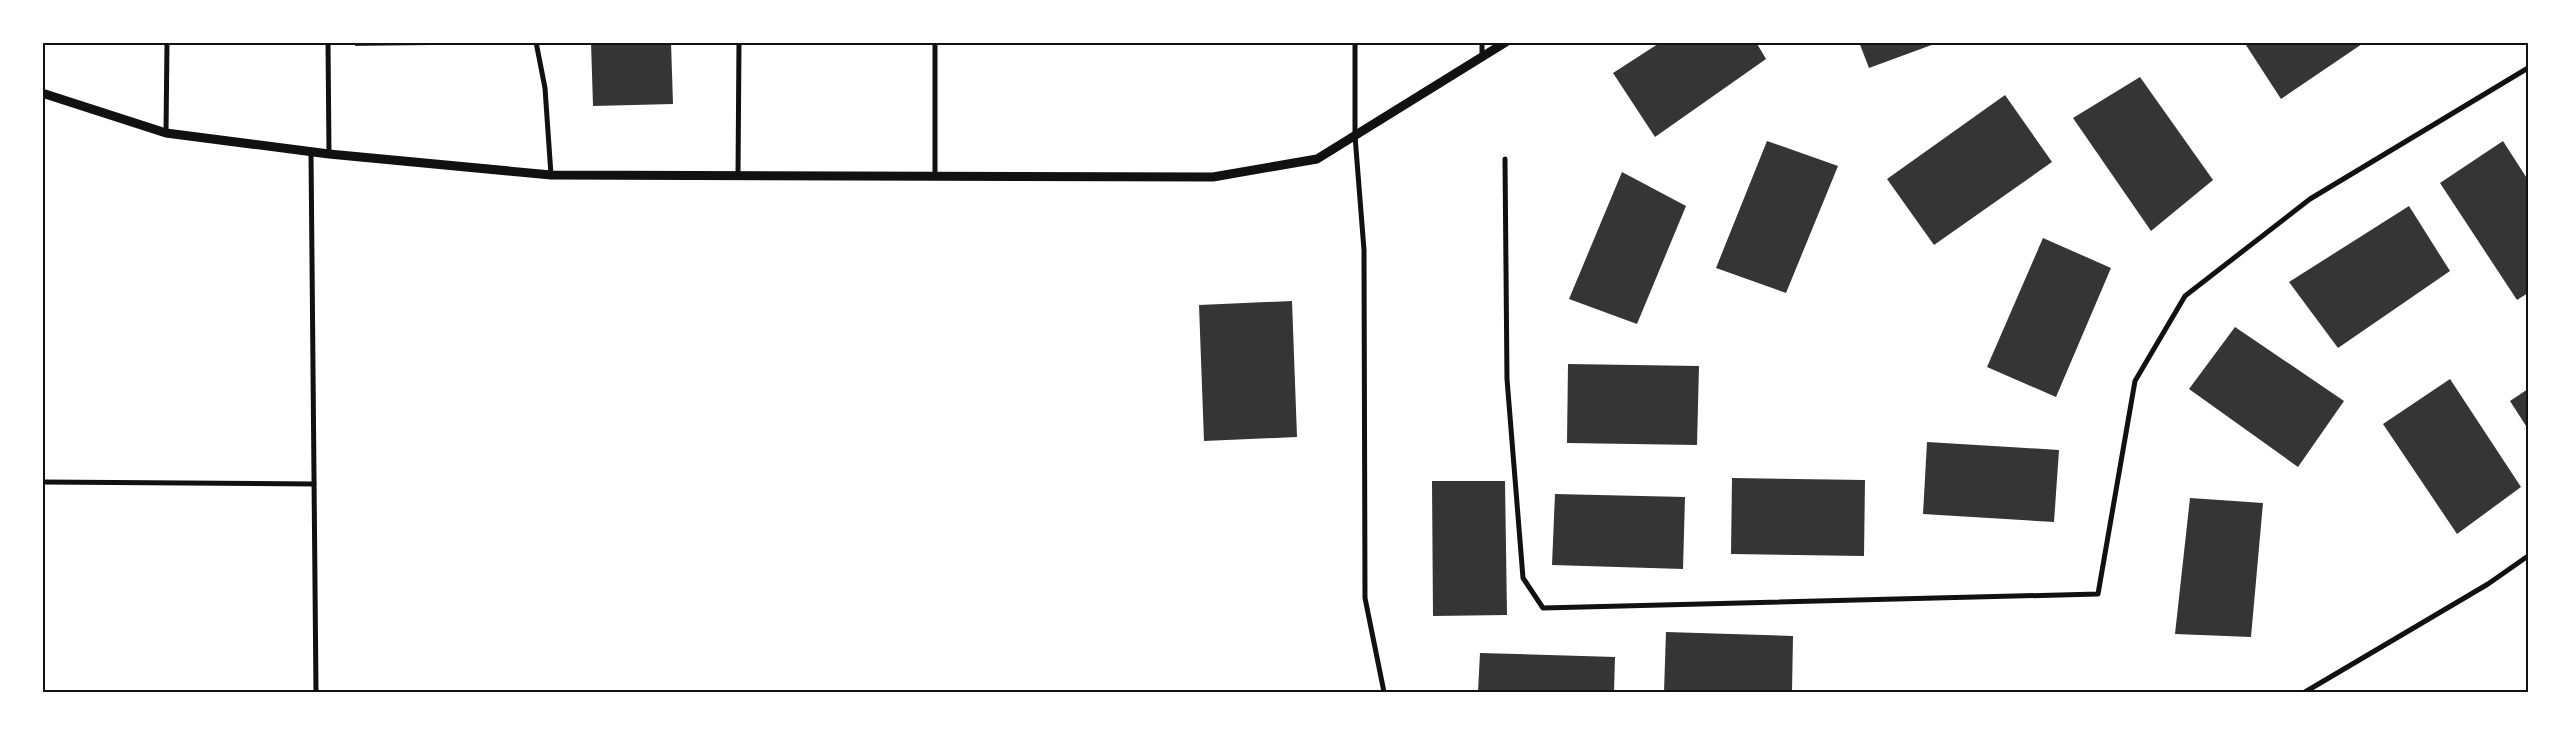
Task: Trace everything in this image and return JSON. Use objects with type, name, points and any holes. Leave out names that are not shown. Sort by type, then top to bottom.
[{"type":"street","points":[[166,133],[167,42]]},
{"type":"street","points":[[328,42],[329,154]]},
{"type":"street","points":[[536,42],[545,88],[551,175]]},
{"type":"street","points":[[738,176],[739,42]]},
{"type":"street","points":[[935,42],[935,176]]},
{"type":"street","points":[[1355,42],[1355,136],[1364,250],[1365,598],[1384,692]]},
{"type":"street","points":[[1482,42],[1482,58]]},
{"type":"street","points":[[42,93],[166,133],[329,154],[551,175],[1212,177],[1317,159],[1506,42]]},
{"type":"street","points":[[1505,159],[1507,379],[1523,578],[1543,608],[2098,594],[2135,381],[2185,296],[2310,200],[2528,68]]},
{"type":"street","points":[[311,152],[316,692]]},
{"type":"street","points":[[42,482],[314,484]]},
{"type":"street","points":[[2305,692],[2488,584],[2528,556]]},
{"type":"building","points":[[355,42],[432,42],[432,45],[355,46]]},
{"type":"building","points":[[591,42],[671,42],[673,104],[593,106]]},
{"type":"building","points":[[1661,42],[1756,42],[1766,59],[1655,137],[1613,73]]},
{"type":"building","points":[[1859,42],[1937,42],[1937,43],[1869,68]]},
{"type":"building","points":[[2244,42],[2365,42],[2281,99]]},
{"type":"building","points":[[2140,77],[2213,180],[2151,231],[2073,118]]},
{"type":"building","points":[[2005,95],[2052,162],[1934,245],[1887,179]]},
{"type":"building","points":[[1767,141],[1838,166],[1786,293],[1716,268]]},
{"type":"building","points":[[2503,141],[2528,180],[2528,293],[2517,300],[2440,183]]},
{"type":"building","points":[[1622,172],[1686,206],[1637,324],[1569,299]]},
{"type":"building","points":[[2409,206],[2450,271],[2338,348],[2289,282]]},
{"type":"building","points":[[2043,238],[2111,268],[2056,397],[1987,367]]},
{"type":"building","points":[[1292,301],[1297,437],[1204,441],[1199,305]]},
{"type":"building","points":[[2235,327],[2344,401],[2298,467],[2189,389]]},
{"type":"building","points":[[1568,364],[1699,366],[1697,445],[1567,443]]},
{"type":"building","points":[[2450,379],[2521,487],[2457,534],[2383,424]]},
{"type":"building","points":[[2528,389],[2528,429],[2510,401]]},
{"type":"building","points":[[1927,442],[2059,450],[2054,522],[1923,514]]},
{"type":"building","points":[[1732,478],[1865,480],[1864,556],[1731,554]]},
{"type":"building","points":[[1432,481],[1505,481],[1507,615],[1433,616]]},
{"type":"building","points":[[1555,494],[1685,497],[1683,569],[1552,565]]},
{"type":"building","points":[[2190,498],[2263,503],[2251,637],[2175,634]]},
{"type":"building","points":[[1666,632],[1793,636],[1792,692],[1664,692]]},
{"type":"building","points":[[1480,653],[1615,657],[1614,692],[1478,692]]}]
